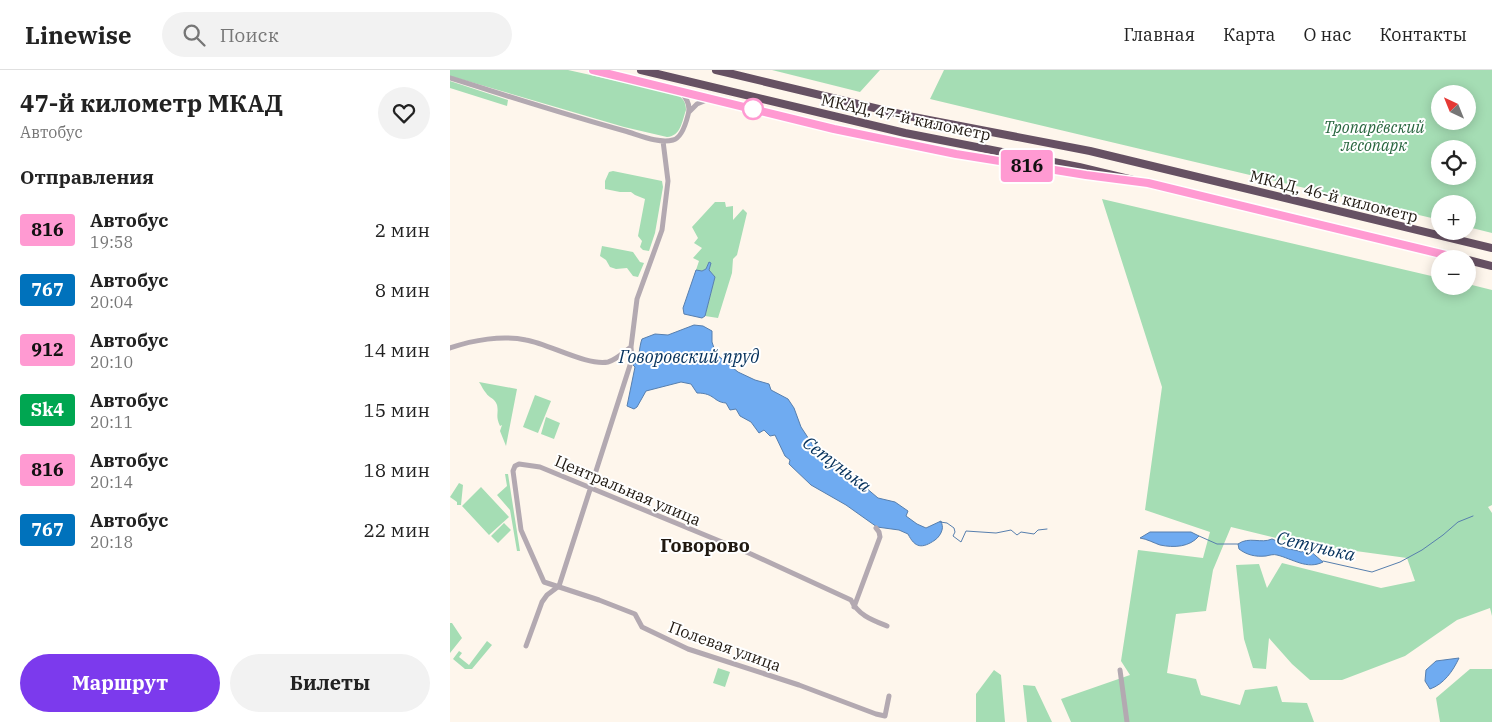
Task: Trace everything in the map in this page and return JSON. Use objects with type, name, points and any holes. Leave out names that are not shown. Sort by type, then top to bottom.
[{"type":"highway","name":"МКАД, 47-й километр","points":[[641,70],[896,131],[1064,164],[1195,194]]},
{"type":"highway","name":"МКАД, 47-й километр","points":[[716,70],[908,116],[1068,146],[1200,178]]},
{"type":"highway","name":"МКАД, 46-й километр","points":[[1200,178],[1492,248]]},
{"type":"highway","name":"МКАД, 46-й километр","points":[[1195,194],[1431,251]]},
{"type":"highway","points":[[1476,262],[1492,266]]},
{"type":"main road","points":[[593,70],[834,129],[966,156],[1148,183]]},
{"type":"street","points":[[450,78],[663,141],[674,140],[681,135],[689,112],[690,106],[688,101],[677,90]]},
{"type":"street","points":[[689,112],[697,104],[706,99],[712,99]]},
{"type":"street","points":[[526,646],[542,602],[547,594],[559,586],[591,488],[608,428],[616,411],[632,359],[631,347],[637,299],[662,230],[668,181],[663,141]]},
{"type":"street","points":[[450,348],[482,340],[523,339],[592,361],[610,362],[631,347]]},
{"type":"street","name":"Центральная улица","points":[[544,582],[521,530],[513,472],[518,464],[540,467],[751,554],[851,600],[854,607],[868,618],[887,626]]},
{"type":"street","points":[[854,607],[880,537],[876,528]]},
{"type":"street","name":"Полевая улица","points":[[544,582],[635,614],[642,627],[688,649],[790,682],[876,714],[885,716],[889,696]]},
{"type":"street","points":[[1120,670],[1127,722]]},
{"type":"green space","points":[[450,70],[568,70],[676,94],[684,100],[686,110],[678,131],[672,136],[667,137],[624,127],[450,76]]},
{"type":"green space","points":[[772,70],[880,70],[860,92]]},
{"type":"green space","name":"Тропарёвский лесопарк","points":[[944,70],[1492,70],[1492,233],[1476,229],[1476,195],[1431,195],[1431,218],[930,99]]},
{"type":"green space","points":[[450,81],[508,100],[507,106],[450,88]]},
{"type":"green space","points":[[613,171],[662,181],[663,187],[655,233],[649,251],[643,250],[640,247],[642,241],[638,236],[645,199],[631,192],[605,189],[605,181],[609,172]]},
{"type":"green space","points":[[1102,199],[1431,276],[1431,295],[1476,295],[1476,286],[1492,290],[1492,505],[1488,507],[1492,513],[1492,616],[1490,608],[1457,620],[1405,656],[1342,680],[1310,680],[1292,664],[1269,638],[1266,669],[1253,668],[1244,639],[1236,565],[1259,564],[1267,588],[1282,563],[1381,588],[1415,581],[1407,558],[1297,543],[1231,527],[1213,570],[1206,611],[1176,614],[1167,673],[1196,679],[1201,695],[1240,705],[1245,690],[1277,686],[1282,702],[1307,703],[1314,722],[1071,722],[1061,699],[1130,675],[1121,661],[1138,550],[1203,558],[1210,532],[1145,510],[1162,387]]},
{"type":"green space","points":[[715,202],[725,202],[726,207],[733,206],[733,220],[743,209],[747,213],[737,255],[733,259],[732,273],[718,318],[705,316],[715,277],[709,270],[711,263],[709,262],[706,269],[702,271],[696,270],[699,261],[693,258],[702,248],[694,243],[698,238],[692,227]]},
{"type":"green space","points":[[602,246],[633,252],[640,262],[644,263],[638,277],[633,276],[627,268],[616,269],[610,267],[606,260],[600,256]]},
{"type":"green space","points":[[479,382],[517,389],[506,446],[500,431],[502,425],[500,426],[498,419],[496,403],[487,395]]},
{"type":"green space","points":[[535,395],[551,401],[538,433],[523,427]]},
{"type":"green space","points":[[546,417],[560,423],[554,439],[541,434]]},
{"type":"green space","points":[[505,474],[508,474],[520,551],[517,551],[510,510],[497,495],[507,486]]},
{"type":"green space","points":[[459,483],[463,485],[461,505],[457,505],[457,502],[450,497]]},
{"type":"green space","points":[[481,487],[509,517],[489,535],[462,506]]},
{"type":"green space","points":[[504,523],[511,530],[498,543],[491,536]]},
{"type":"green space","points":[[450,623],[452,623],[462,638],[450,653]]},
{"type":"green space","points":[[487,641],[492,645],[472,669],[465,669],[453,659],[459,651],[462,653],[459,657],[469,665]]},
{"type":"green space","points":[[718,668],[730,672],[725,687],[713,683]]},
{"type":"green space","points":[[1470,669],[1492,669],[1492,722],[1440,722],[1436,698]]},
{"type":"green space","points":[[994,670],[1001,675],[1005,722],[976,722],[976,694]]},
{"type":"green space","points":[[1023,685],[1035,686],[1052,722],[1027,722]]},
{"type":"water","points":[[709,262],[711,263],[709,270],[715,277],[705,316],[702,318],[684,314],[683,308],[696,270],[702,271],[706,269]]},
{"type":"water","name":"Говоровский пруд","points":[[694,325],[703,326],[712,331],[712,342],[716,354],[738,372],[769,384],[771,390],[788,399],[794,408],[801,427],[822,459],[834,464],[849,479],[858,481],[878,498],[895,502],[908,511],[906,516],[917,524],[926,528],[941,521],[942,529],[938,537],[926,545],[919,546],[913,542],[908,534],[899,530],[877,527],[846,505],[811,485],[789,464],[790,460],[785,456],[775,435],[770,436],[764,430],[759,433],[751,422],[740,416],[736,409],[730,410],[726,403],[707,394],[697,393],[691,384],[681,382],[646,391],[637,407],[634,409],[627,406],[635,367],[633,363],[636,363],[642,339],[655,334],[668,335]]},
{"type":"water","points":[[1150,532],[1191,532],[1199,536],[1195,540],[1181,546],[1171,546],[1160,545],[1140,538]]},
{"type":"water","points":[[1272,539],[1285,548],[1301,552],[1309,550],[1323,562],[1311,565],[1276,555],[1251,555],[1239,549],[1238,544],[1242,542]]},
{"type":"water","points":[[1459,658],[1448,676],[1440,684],[1430,689],[1425,681],[1426,670],[1436,661]]},
{"type":"waterway","name":"Сетунька","points":[[1323,561],[1372,572],[1400,562],[1422,550],[1458,522],[1473,516]]},
{"type":"waterway","name":"Сетунька","points":[[940,522],[947,523],[954,528],[953,536],[961,542],[966,531],[996,533],[1011,530],[1017,535],[1021,532],[1034,534],[1038,530],[1047,529]]},
{"type":"waterway","name":"Сетунька","points":[[1199,536],[1217,544],[1238,544]]},
{"type":"bus line","name":"816","points":[[593,70],[834,129],[956,154],[1148,183],[1431,251]]},
{"type":"district","name":"Говорово","points":[[705,545]]}]
